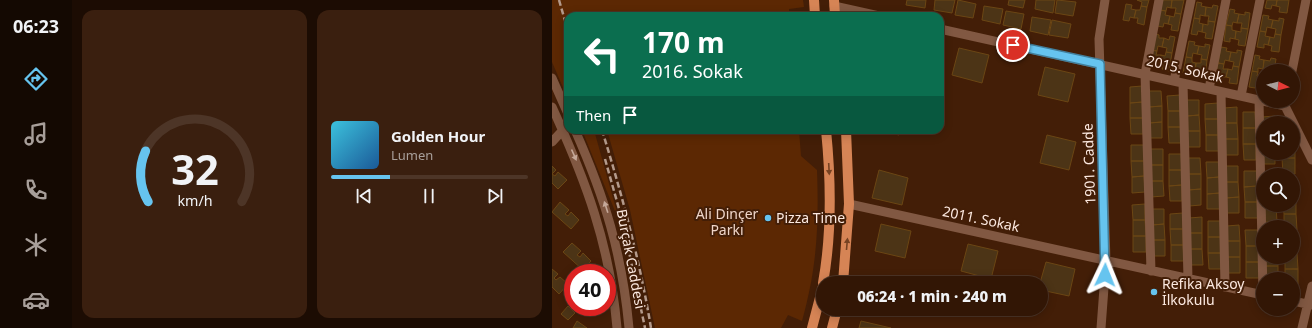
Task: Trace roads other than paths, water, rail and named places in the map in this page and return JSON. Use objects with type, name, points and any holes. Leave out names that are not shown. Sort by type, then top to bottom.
[{"type":"main road","points":[[814,0],[815,12]]},
{"type":"main road","points":[[824,276],[827,257],[830,200],[826,134]]},
{"type":"main road","points":[[844,276],[849,204],[846,134]]},
{"type":"main road","points":[[812,328],[816,312]]},
{"type":"main road","points":[[832,328],[835,316]]},
{"type":"street","name":"1901. Cadde","points":[[1101,328],[1106,261],[1100,28],[1105,0]]},
{"type":"street","points":[[1151,271],[1145,74],[1159,0]]},
{"type":"street","points":[[1188,279],[1179,82],[1191,0]]},
{"type":"street","points":[[1209,89],[1226,0]]},
{"type":"street","points":[[1241,96],[1260,0]]},
{"type":"street","points":[[1293,64],[1306,0]]},
{"type":"street","points":[[834,7],[859,12]]},
{"type":"street","name":"2015. Sokak","points":[[944,30],[1256,100]]},
{"type":"street","points":[[552,78],[564,105]]},
{"type":"street","points":[[1221,92],[1225,287]]},
{"type":"street","name":"Burçak Caddesi","points":[[552,107],[563,130]]},
{"type":"street","points":[[1262,108],[1263,272]]},
{"type":"street","points":[[1287,108],[1312,160]]},
{"type":"street","points":[[552,142],[563,130]]},
{"type":"street","name":"Burçak Caddesi","points":[[565,134],[587,186],[597,219],[608,262],[618,328]]},
{"type":"street","name":"Burçak Caddesi","points":[[577,134],[597,181],[612,226],[624,283],[629,328]]},
{"type":"street","name":"2011. Sokak","points":[[849,204],[1256,294]]},
{"type":"street","points":[[1302,328],[1310,305],[1312,286]]},
{"type":"street","points":[[1300,303],[1310,305]]},
{"type":"railway","points":[[559,0],[564,17]]},
{"type":"railway","points":[[603,134],[630,228],[642,278],[651,328]]},
{"type":"railway","points":[[605,159],[623,223],[645,328]]},
{"type":"place","name":"Pizza Time","points":[[768,218]]},
{"type":"place","name":"Refika Aksoy İlkokulu","points":[[1154,292]]},
{"type":"park label","name":"Ali Dinçer Parkı","points":[[727,222]]}]
